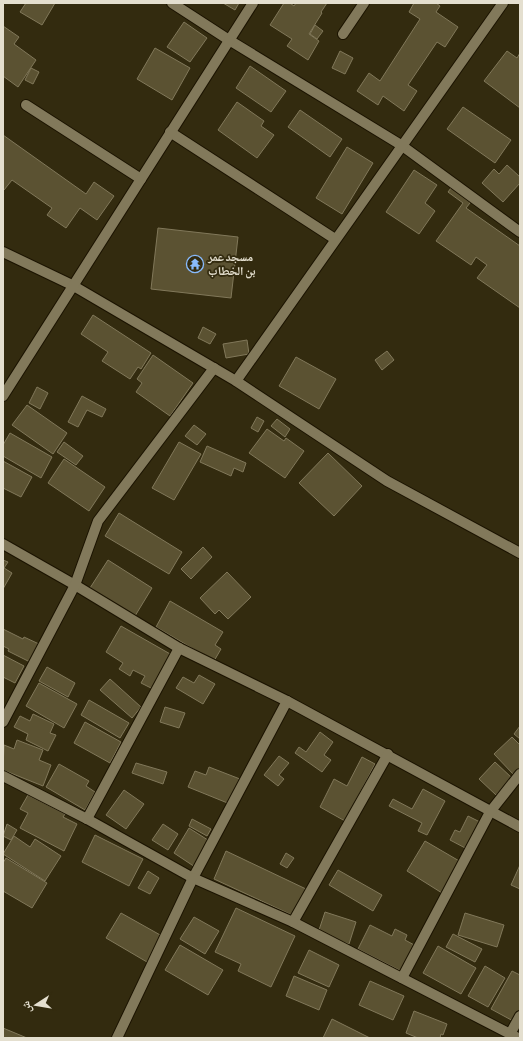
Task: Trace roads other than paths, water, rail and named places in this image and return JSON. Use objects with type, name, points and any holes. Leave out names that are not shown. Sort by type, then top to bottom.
[{"type":"street","points":[[172,3],[401,146],[520,232]]},
{"type":"street","points":[[3,396],[72,285],[253,3]]},
{"type":"street","points":[[343,34],[364,3]]},
{"type":"street","points":[[236,381],[503,3]]},
{"type":"street","points":[[26,105],[141,178]]},
{"type":"street","points":[[170,132],[335,239]]},
{"type":"street","points":[[3,252],[72,285],[236,381],[387,481],[520,553]]},
{"type":"street","points":[[3,722],[75,585],[98,521],[214,368]]},
{"type":"street","points":[[3,544],[75,585],[179,648],[287,701],[388,754],[490,812],[520,827]]},
{"type":"street","points":[[87,819],[179,648]]},
{"type":"street","points":[[117,1038],[193,878],[287,701]]},
{"type":"street","points":[[293,922],[388,754]]},
{"type":"street","points":[[402,978],[490,812],[520,774]]},
{"type":"street","points":[[3,776],[87,819],[193,878],[293,922],[514,1036],[520,1016]]},
{"type":"place","name":"مسجد عمر بن الخطاب","points":[[195,264]]}]
